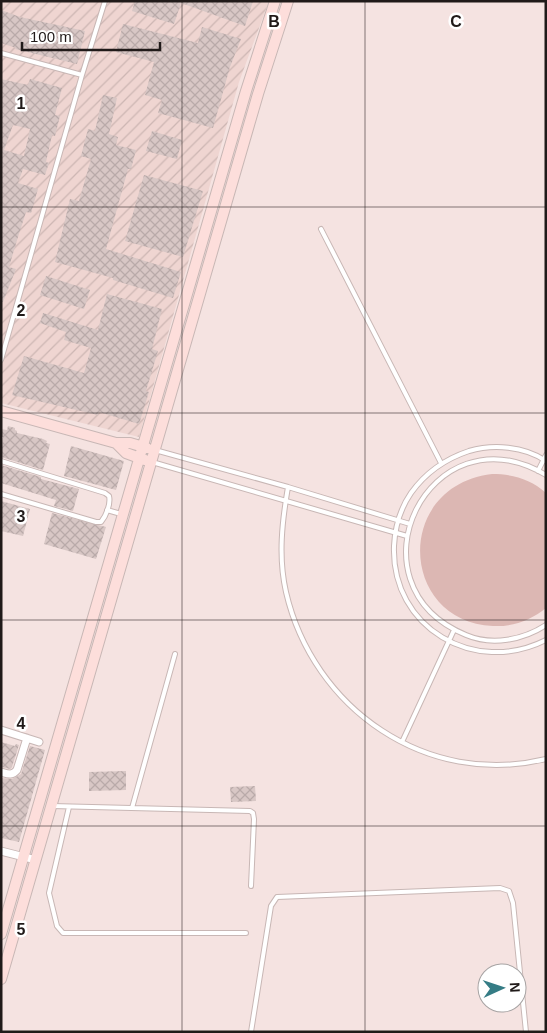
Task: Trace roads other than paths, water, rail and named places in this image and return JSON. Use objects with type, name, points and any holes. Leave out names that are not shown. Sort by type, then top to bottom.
[{"type":"street","points":[[1,934],[246,91],[275,1]]},
{"type":"street","points":[[1,979],[258,94],[288,1]]},
{"type":"street","points":[[1,411],[116,444],[130,443],[154,450]]},
{"type":"street","points":[[116,444],[126,453],[151,462]]},
{"type":"street","points":[[1,730],[39,742]]},
{"type":"street","points":[[1,772],[10,774],[17,770],[27,738]]},
{"type":"street","points":[[1,851],[36,860]]},
{"type":"lane","points":[[1,360],[82,75],[105,1]]},
{"type":"lane","points":[[1,53],[82,75]]},
{"type":"lane","points":[[321,229],[441,464]]},
{"type":"lane","points":[[538,471],[545,458],[526,452],[493,447],[465,452],[441,464],[416,486],[406,500],[395,532],[394,555],[396,573],[401,590],[410,606],[420,620],[449,642],[474,650],[500,653],[518,651],[546,640]]},
{"type":"lane","points":[[154,450],[288,487],[410,524]]},
{"type":"lane","points":[[546,476],[523,464],[507,460],[476,462],[447,474],[430,489],[416,508],[407,536],[406,554],[408,570],[420,599],[441,622],[454,630],[476,638],[500,640],[530,634],[546,625]]},
{"type":"lane","points":[[1,461],[105,493],[109,496],[110,500],[104,518],[101,522],[96,522],[1,494]]},
{"type":"lane","points":[[151,462],[407,536]]},
{"type":"lane","points":[[288,487],[282,523],[282,568],[285,591],[291,613],[302,641],[321,673],[350,707],[386,734],[427,753],[471,764],[516,764],[546,760]]},
{"type":"lane","points":[[107,510],[123,514]]},
{"type":"lane","points":[[402,742],[454,630]]},
{"type":"lane","points":[[132,808],[175,654]]},
{"type":"lane","points":[[52,806],[250,811],[253,813],[254,819],[251,886]]},
{"type":"lane","points":[[69,807],[49,893],[57,926],[63,933],[246,933]]},
{"type":"lane","points":[[251,1032],[271,906],[277,897],[500,888],[509,891],[513,903],[526,1032]]}]
